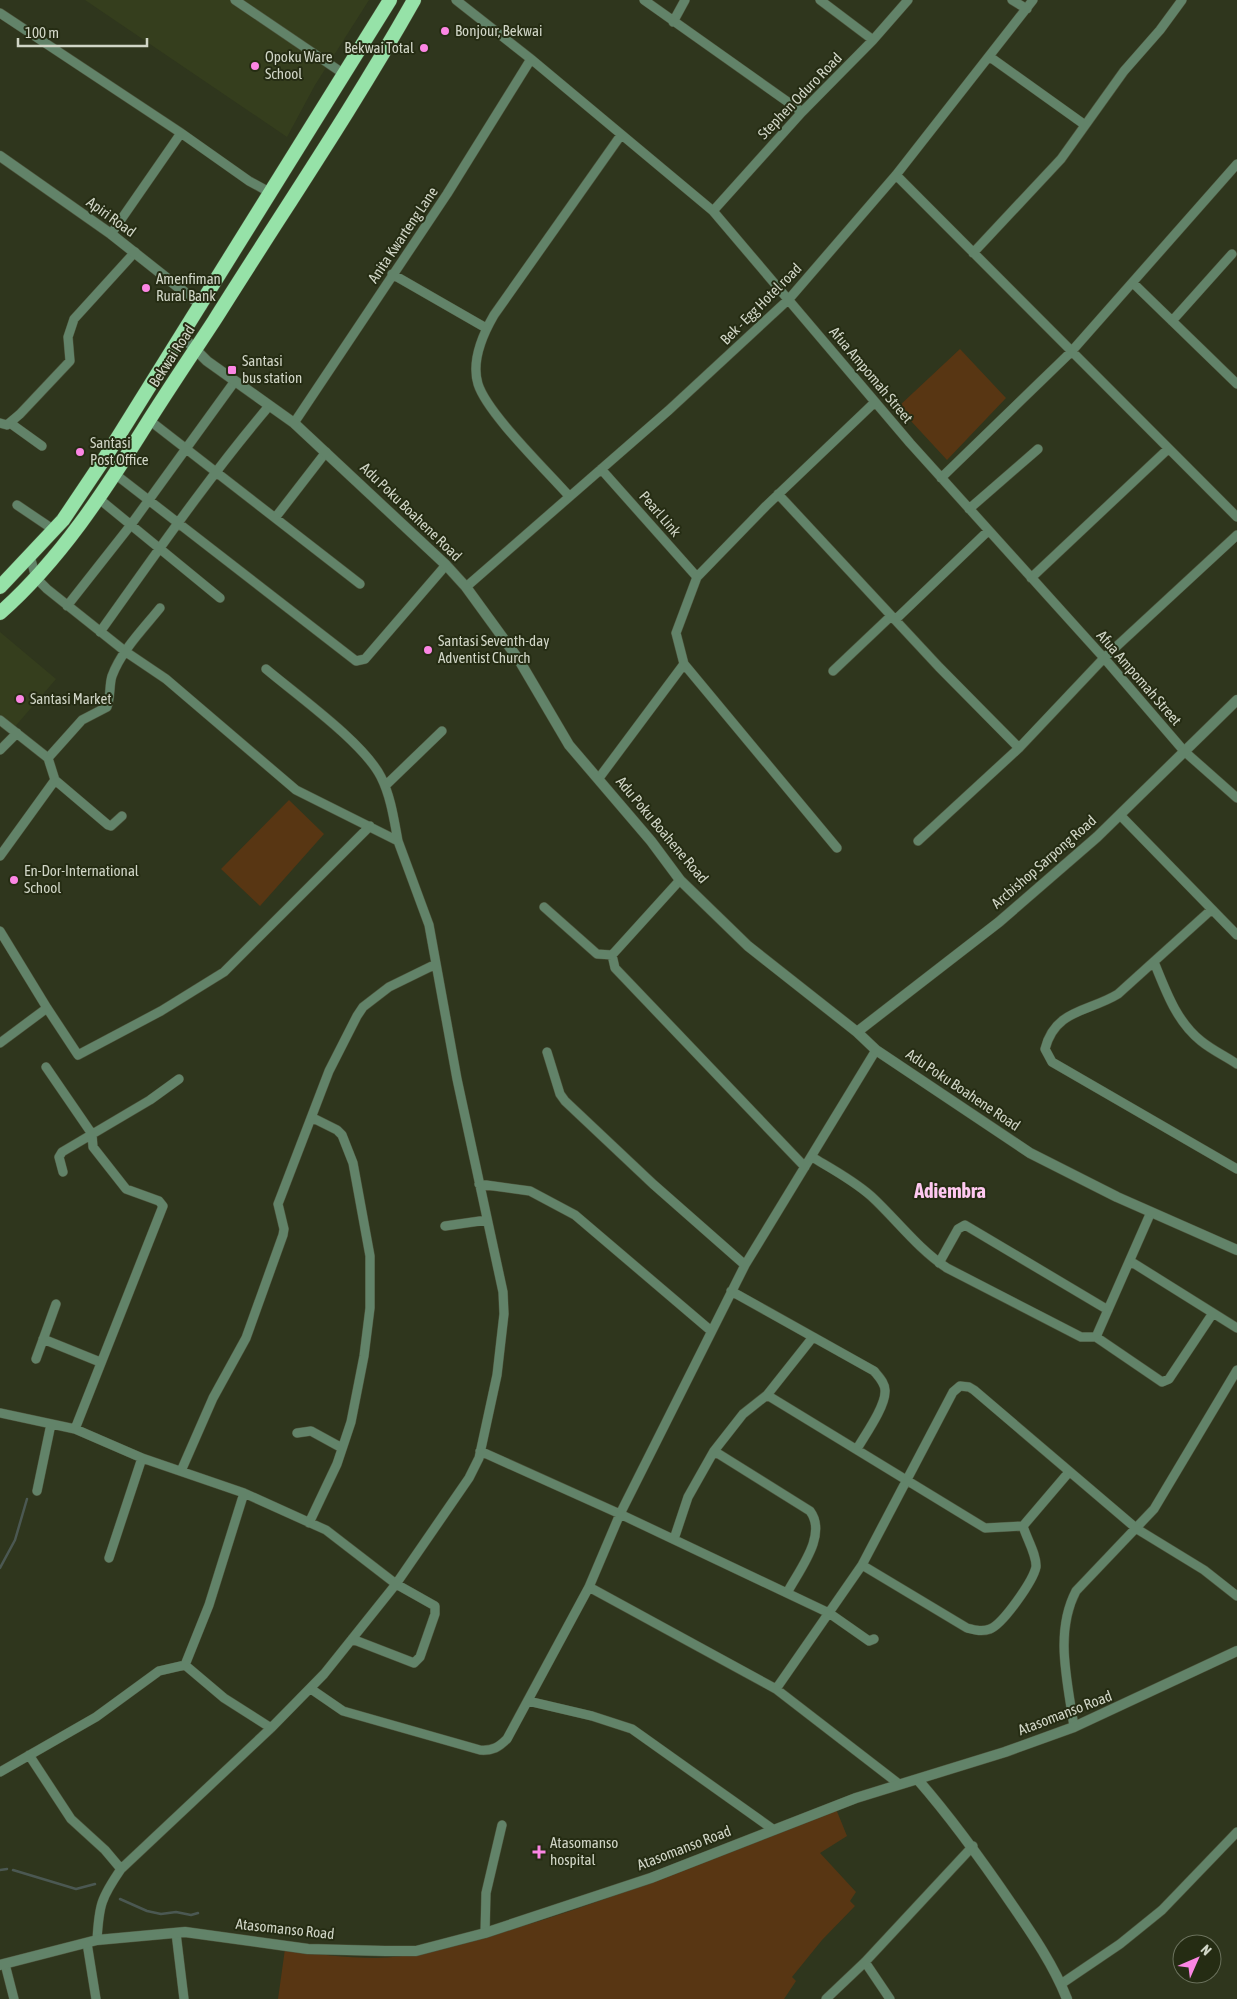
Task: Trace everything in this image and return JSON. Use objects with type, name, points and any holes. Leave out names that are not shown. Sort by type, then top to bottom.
[{"type":"highway","name":"Bekwai Road","points":[[0,587],[54,530],[108,453],[202,306],[297,148],[390,0]]},
{"type":"highway","name":"Bekwai Road","points":[[0,613],[36,578],[115,474],[379,63],[414,0]]},
{"type":"highway","points":[[297,148],[316,161]]},
{"type":"street","points":[[235,0],[344,74]]},
{"type":"street","name":"Afua Ampomah Street","points":[[456,0],[531,59],[713,211],[941,478],[1104,658],[1184,751],[1237,798]]},
{"type":"street","points":[[644,0],[802,112]]},
{"type":"street","points":[[673,22],[685,0]]},
{"type":"street","points":[[820,0],[873,40]]},
{"type":"street","name":"Stephen Oduro Road","points":[[713,211],[802,112],[873,40],[908,0]]},
{"type":"street","points":[[1012,0],[1027,9]]},
{"type":"street","name":"Bek - Egg Hotel road","points":[[466,587],[601,469],[789,299],[896,176],[1033,0]]},
{"type":"street","points":[[973,253],[1061,159],[1124,71],[1160,30],[1182,0]]},
{"type":"street","points":[[0,13],[181,133],[249,182],[271,193]]},
{"type":"street","points":[[990,57],[1085,125]]},
{"type":"street","name":"Anita Kwarteng Lane","points":[[294,424],[447,194],[531,59]]},
{"type":"street","points":[[110,234],[181,133]]},
{"type":"street","points":[[570,496],[486,403],[478,382],[476,361],[486,328],[527,265],[621,135]]},
{"type":"street","name":"Apiri Road","points":[[0,156],[135,252],[202,306]]},
{"type":"street","points":[[941,478],[1071,352],[1237,164]]},
{"type":"street","points":[[896,176],[1237,517]]},
{"type":"street","points":[[0,423],[7,425],[10,423],[70,361],[68,337],[74,319],[135,252]]},
{"type":"street","points":[[1172,321],[1232,254]]},
{"type":"street","points":[[392,274],[486,328]]},
{"type":"street","points":[[1133,283],[1237,384]]},
{"type":"street","name":"Adu Poku Boahene Road","points":[[182,336],[195,351],[294,424],[446,565],[466,587],[519,660],[569,744],[599,778],[680,880],[748,946],[857,1032],[876,1050],[1030,1153],[1083,1181],[1151,1212],[1236,1247]]},
{"type":"street","points":[[68,606],[130,526],[235,381]]},
{"type":"street","points":[[837,848],[684,664],[676,633],[697,577],[778,494],[875,402]]},
{"type":"street","points":[[100,632],[159,548],[269,406]]},
{"type":"street","points":[[150,420],[360,584]]},
{"type":"street","points":[[10,423],[42,446]]},
{"type":"street","points":[[969,509],[1038,449]]},
{"type":"street","points":[[1031,578],[1168,449]]},
{"type":"street","points":[[276,518],[326,452]]},
{"type":"street","name":"Pearl Link","points":[[601,469],[697,577]]},
{"type":"street","points":[[115,474],[356,661],[365,659],[446,565]]},
{"type":"street","points":[[778,494],[893,618],[1019,748]]},
{"type":"street","points":[[98,498],[220,598]]},
{"type":"street","points":[[17,506],[54,530]]},
{"type":"street","points":[[833,671],[988,530]]},
{"type":"street","points":[[918,840],[1019,748],[1104,658],[1237,535]]},
{"type":"street","points":[[30,556],[36,578],[100,632],[166,680],[296,790],[398,840]]},
{"type":"street","points":[[48,758],[82,720],[107,707],[112,694],[111,679],[116,664],[160,608]]},
{"type":"street","points":[[599,778],[684,664]]},
{"type":"street","points":[[96,1999],[92,1941],[104,1894],[121,1869],[311,1689],[396,1584],[469,1478],[480,1451],[497,1375],[504,1314],[503,1292],[456,1079],[429,925],[398,840],[385,786],[380,775],[353,742],[266,670]]},
{"type":"street","name":"Arcbishop Sarpong Road","points":[[857,1032],[998,922],[1120,815],[1237,700]]},
{"type":"street","points":[[0,720],[48,758],[55,780],[108,825],[111,826],[122,816]]},
{"type":"street","points":[[385,786],[442,731]]},
{"type":"street","points":[[0,750],[17,733]]},
{"type":"street","points":[[0,856],[55,780]]},
{"type":"street","points":[[1120,815],[1237,935]]},
{"type":"street","points":[[1,934],[46,1008],[78,1055],[161,1011],[224,972],[370,826]]},
{"type":"street","points":[[612,955],[680,880]]},
{"type":"street","points":[[544,906],[597,954],[612,955]]},
{"type":"street","points":[[1212,910],[1108,1001],[1066,1016],[1056,1026],[1046,1045],[1046,1054],[1052,1062],[1237,1169]]},
{"type":"street","points":[[612,955],[614,968],[805,1167]]},
{"type":"street","points":[[1154,962],[1172,1004],[1191,1031],[1201,1041],[1237,1064]]},
{"type":"street","points":[[181,1471],[213,1398],[246,1338],[283,1235],[284,1229],[278,1204],[313,1118],[329,1071],[363,1008],[389,987],[436,964]]},
{"type":"street","points":[[0,1043],[46,1008]]},
{"type":"street","points":[[311,1689],[343,1711],[480,1750],[490,1751],[499,1747],[508,1739],[589,1587],[620,1514],[710,1330],[745,1265],[876,1050]]},
{"type":"street","points":[[547,1052],[562,1098],[653,1184],[745,1265]]},
{"type":"street","points":[[46,1067],[92,1134],[93,1147],[126,1189],[159,1201],[164,1209],[100,1362],[75,1429]]},
{"type":"street","points":[[63,1172],[60,1154],[178,1079]]},
{"type":"street","points":[[309,1522],[342,1448],[351,1422],[364,1356],[370,1308],[370,1256],[353,1163],[342,1135],[332,1125],[313,1118]]},
{"type":"street","points":[[812,1157],[855,1184],[870,1196],[939,1263],[1080,1336],[1096,1337],[1158,1380],[1166,1382],[1213,1313]]},
{"type":"street","points":[[479,1184],[530,1191],[574,1215],[710,1330]]},
{"type":"street","points":[[1096,1337],[1151,1212]]},
{"type":"street","points":[[445,1226],[487,1220]]},
{"type":"street","points":[[939,1263],[958,1229],[964,1225],[1108,1310]]},
{"type":"street","points":[[1130,1261],[1237,1328]]},
{"type":"street","points":[[731,1291],[874,1371],[885,1387],[883,1402],[858,1449]]},
{"type":"street","points":[[36,1359],[56,1304]]},
{"type":"street","points":[[674,1539],[688,1497],[714,1451],[743,1414],[767,1395],[812,1337]]},
{"type":"street","points":[[43,1339],[100,1362]]},
{"type":"street","points":[[1074,1727],[1064,1655],[1064,1620],[1070,1603],[1076,1591],[1137,1529],[1157,1504],[1237,1370]]},
{"type":"street","points":[[776,1689],[862,1565],[905,1480],[953,1392],[960,1386],[966,1386],[974,1390],[1137,1529],[1204,1570],[1237,1596]]},
{"type":"street","points":[[767,1395],[985,1528],[1023,1526],[1069,1472]]},
{"type":"street","points":[[0,1413],[75,1429],[142,1458],[244,1493],[309,1522],[340,1540],[396,1584],[432,1604],[436,1610],[418,1661],[410,1662],[352,1639]]},
{"type":"street","points":[[37,1491],[51,1424]]},
{"type":"street","points":[[297,1433],[311,1431],[342,1448]]},
{"type":"street","points":[[480,1451],[787,1592],[830,1613],[869,1641],[874,1639]]},
{"type":"street","points":[[714,1451],[810,1511],[815,1518],[817,1531],[814,1542],[787,1592]]},
{"type":"street","points":[[108,1558],[142,1458]]},
{"type":"street","points":[[185,1665],[209,1605],[244,1493]]},
{"type":"street","points":[[862,1565],[967,1628],[982,1631],[995,1626],[1022,1594],[1035,1569],[1035,1561],[1023,1526]]},
{"type":"street","points":[[589,1587],[776,1689],[900,1784]]},
{"type":"street","name":"Atasomanso Road","points":[[3,1965],[92,1941],[185,1932],[308,1949],[386,1951],[416,1950],[485,1934],[651,1878],[900,1784],[918,1780],[1074,1727],[1237,1651]]},
{"type":"street","points":[[185,1665],[224,1698],[271,1728]]},
{"type":"street","points":[[0,1772],[96,1718],[159,1671],[185,1665]]},
{"type":"street","points":[[528,1701],[592,1716],[632,1729],[774,1830]]},
{"type":"street","points":[[29,1755],[71,1820],[105,1850],[121,1869]]},
{"type":"street","points":[[918,1780],[973,1846],[1029,1930],[1061,1984],[1067,1999]]},
{"type":"street","points":[[485,1934],[486,1893],[502,1826]]},
{"type":"street","points":[[1061,1984],[1120,1944],[1162,1910],[1237,1832]]},
{"type":"street","points":[[826,1999],[865,1962],[973,1846]]},
{"type":"street","points":[[176,1933],[184,1999]]},
{"type":"street","points":[[865,1962],[890,1999]]},
{"type":"street","points":[[3,1965],[14,1999]]},
{"type":"shaded area","name":"Opoku Ware School","points":[[85,0],[369,0],[315,85],[287,137]]},
{"type":"shaded area","points":[[960,349],[1006,398],[947,460],[898,407]]},
{"type":"shaded area","name":"Santasi Market","points":[[0,632],[56,679],[13,729],[0,718]]},
{"type":"shaded area","points":[[289,800],[324,834],[260,906],[221,869]]},
{"type":"shaded area","points":[[836,1809],[847,1836],[820,1853],[856,1892],[850,1901],[855,1906],[822,1940],[792,1977],[796,1981],[784,1999],[278,1999],[285,1949],[352,1957],[388,1958],[451,1945],[567,1912],[658,1879]]},
{"type":"waterway","points":[[0,1568],[15,1540],[27,1499]]},
{"type":"waterway","points":[[0,1870],[7,1869]]},
{"type":"waterway","points":[[13,1870],[76,1889],[95,1884]]},
{"type":"waterway","points":[[120,1899],[147,1911],[161,1914],[176,1912],[191,1915],[198,1913]]},
{"type":"place","name":"Bonjour, Bekwai","points":[[445,31]]},
{"type":"place","name":"Bekwai Total","points":[[424,48]]},
{"type":"place","name":"Opoku Ware School","points":[[255,66]]},
{"type":"place","name":"Amenfiman Rural Bank","points":[[146,288]]},
{"type":"place","name":"Santasi bus station","points":[[232,370]]},
{"type":"place","name":"Santasi Post Office","points":[[80,452]]},
{"type":"place","name":"Santasi Seventh-day Adventist Church","points":[[428,650]]},
{"type":"place","name":"Santasi Market","points":[[20,699]]},
{"type":"place","name":"En-Dor-International School","points":[[14,880]]},
{"type":"place","name":"Atasomanso hospital","points":[[539,1852]]},
{"type":"district","name":"Adiembra","points":[[950,1191]]}]
